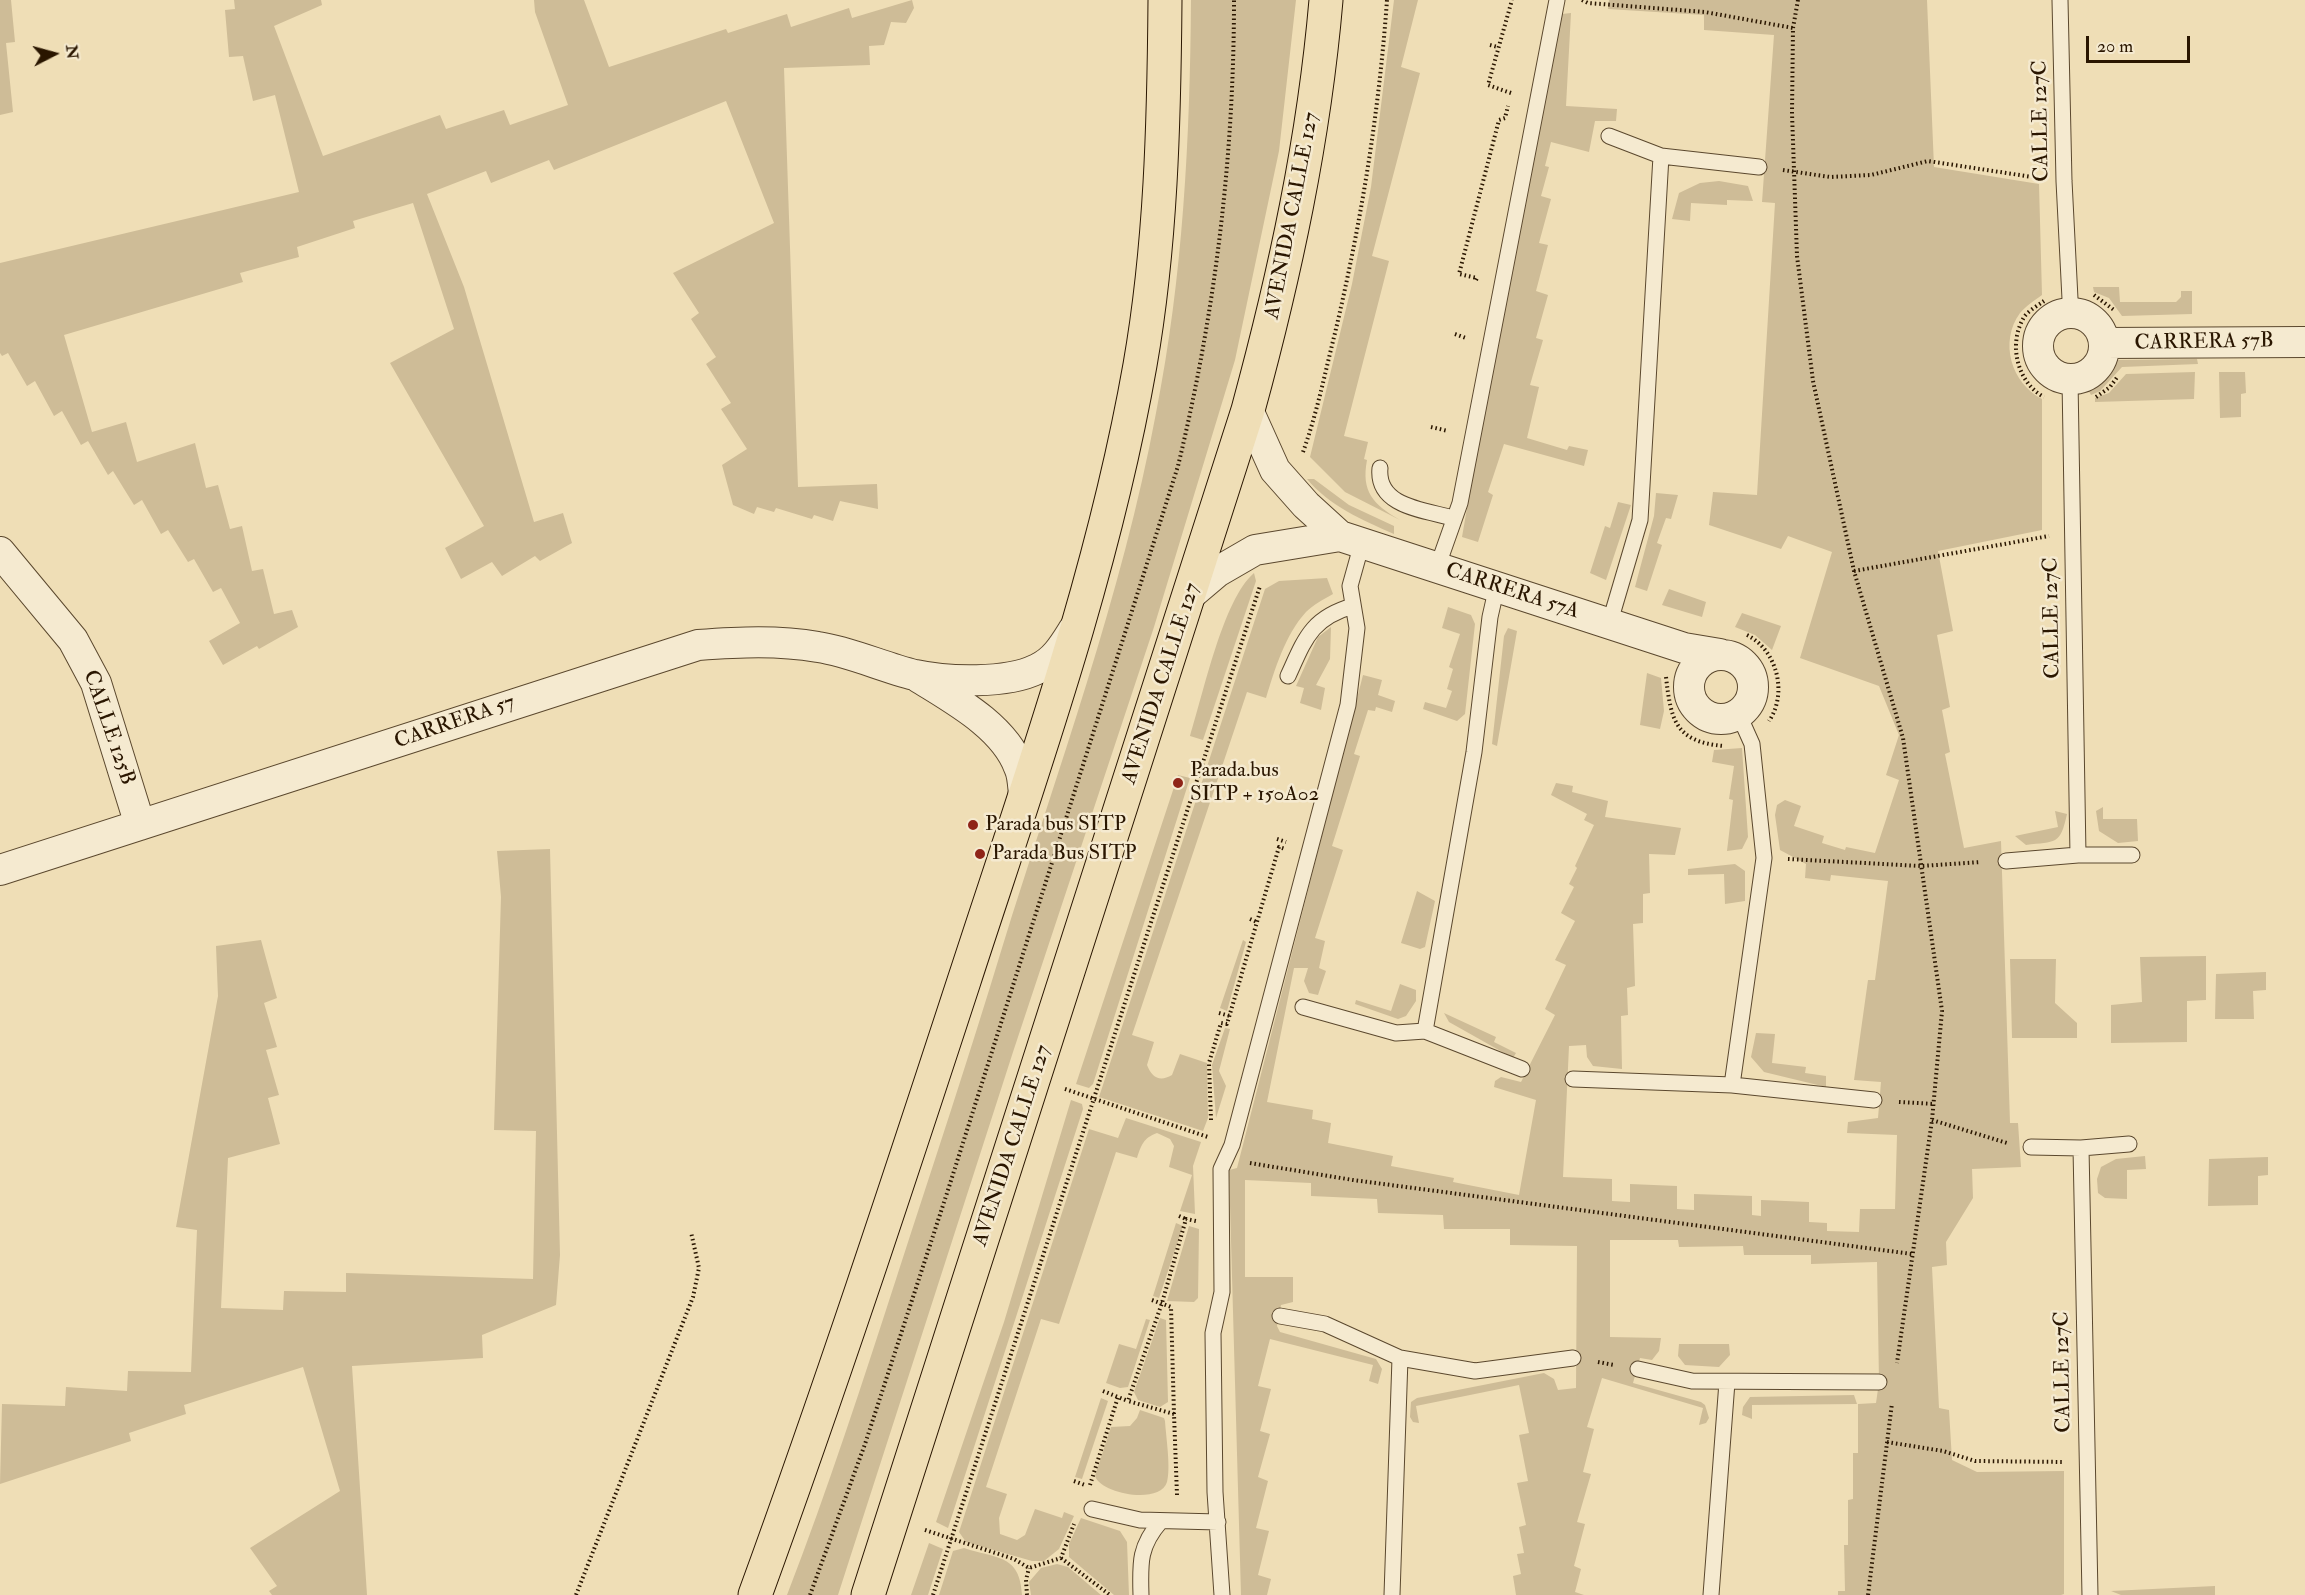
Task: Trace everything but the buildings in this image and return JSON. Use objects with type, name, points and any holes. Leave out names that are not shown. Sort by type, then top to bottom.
[{"type":"main road","points":[[755,1595],[831,1387],[1024,795],[1078,623],[1113,488],[1140,364],[1157,237],[1165,0]]},
{"type":"main road","name":"AVENIDA CALLE 127","points":[[868,1595],[1191,594],[1248,410],[1275,310],[1311,139],[1326,0]]},
{"type":"street","name":"CARRERA 57B","points":[[2070,380],[2081,378],[2098,364],[2104,343],[2101,332],[2094,322],[2085,316],[2073,313]]},
{"type":"street","points":[[2070,380],[2049,371],[2038,350],[2043,328],[2051,319],[2061,314],[2073,313]]},
{"type":"street","name":"CARRERA 57B","points":[[2104,343],[2305,342]]},
{"type":"street","name":"CARRERA 57A","points":[[1248,410],[1275,470],[1300,500],[1351,540],[1497,586],[1609,625],[1684,648],[1720,654],[1741,661],[1753,678],[1752,699],[1739,715]]},
{"type":"street","name":"CARRERA 57A","points":[[1191,594],[1216,572],[1255,550],[1351,540]]},
{"type":"street","name":"CALLE 125B","points":[[0,552],[73,640],[91,674],[140,825]]},
{"type":"street","name":"CARRERA 57","points":[[0,870],[698,645],[749,641],[820,647],[916,675],[951,679],[993,678],[1017,676],[1038,669],[1059,654],[1078,623]]},
{"type":"street","points":[[1684,648],[1690,662],[1689,692],[1699,711],[1719,720],[1739,715]]},
{"type":"street","points":[[1690,681],[1693,670],[1701,662],[1720,654]]},
{"type":"street","name":"CARRERA 57","points":[[916,675],[984,723],[1010,749],[1020,768],[1024,795]]},
{"type":"lane","points":[[1437,568],[1460,502],[1557,0]]},
{"type":"lane","name":"CALLE 127C","points":[[2060,0],[2064,181],[2070,299],[2073,313]]},
{"type":"lane","points":[[1609,136],[1661,156],[1759,167]]},
{"type":"lane","points":[[1609,625],[1640,520],[1661,156]]},
{"type":"lane","name":"CALLE 127C","points":[[2070,380],[2078,855]]},
{"type":"lane","points":[[1380,468],[1380,484],[1388,495],[1406,505],[1453,518]]},
{"type":"lane","points":[[1222,1595],[1213,1333],[1222,1292],[1221,1169],[1230,1152],[1348,705],[1357,628],[1350,586],[1351,540]]},
{"type":"lane","points":[[1425,1031],[1474,752],[1490,617],[1497,586]]},
{"type":"lane","points":[[1288,676],[1308,634],[1319,620],[1333,612],[1353,606]]},
{"type":"lane","points":[[1732,1085],[1764,858],[1752,744],[1739,715]]},
{"type":"lane","points":[[2006,861],[2078,855],[2132,855]]},
{"type":"lane","points":[[1303,1007],[1396,1033],[1425,1031],[1522,1070]]},
{"type":"lane","points":[[1573,1079],[1732,1085],[1874,1100]]},
{"type":"lane","points":[[2031,1147],[2081,1148],[2129,1143]]},
{"type":"lane","name":"CALLE 127C","points":[[2081,1148],[2090,1595]]},
{"type":"lane","points":[[1280,1316],[1325,1324],[1400,1358],[1475,1371],[1573,1358]]},
{"type":"lane","points":[[1392,1595],[1400,1358]]},
{"type":"lane","points":[[1638,1369],[1692,1381],[1879,1382]]},
{"type":"lane","points":[[1711,1595],[1727,1382]]},
{"type":"lane","points":[[1092,1509],[1132,1519],[1218,1522]]},
{"type":"lane","points":[[1142,1595],[1140,1564],[1146,1538],[1161,1521]]},
{"type":"path","points":[[1302,459],[1349,277],[1366,186],[1387,0]]},
{"type":"path","points":[[1475,288],[1477,278],[1459,274],[1466,237],[1491,143],[1499,120],[1505,118],[1512,91],[1488,85],[1512,0]]},
{"type":"path","points":[[1582,0],[1588,3],[1705,12],[1793,28]]},
{"type":"path","points":[[1798,0],[1793,28],[1797,256],[1813,381],[1854,571],[1903,738],[1942,1011],[1932,1120],[1896,1372]]},
{"type":"path","points":[[1490,45],[1498,47]]},
{"type":"path","points":[[1794,172],[1830,177],[1871,175],[1928,160],[2064,181]]},
{"type":"path","points":[[1464,350],[1468,328]]},
{"type":"path","points":[[1455,334],[1467,338]]},
{"type":"path","points":[[1446,441],[1450,420]]},
{"type":"path","points":[[1431,427],[1448,431]]},
{"type":"path","points":[[1854,571],[2043,538],[2073,529]]},
{"type":"path","points":[[933,1595],[1263,578]]},
{"type":"path","points":[[1203,1147],[1211,1120],[1209,1063],[1221,1023],[1227,1024],[1230,1016],[1279,847],[1285,849],[1290,831]]},
{"type":"path","points":[[1277,839],[1287,842]]},
{"type":"path","points":[[1764,858],[1921,866],[2006,861]]},
{"type":"path","points":[[1250,919],[1257,921]]},
{"type":"path","points":[[1219,1013],[1230,1016]]},
{"type":"path","points":[[1098,1100],[1206,1136],[1249,1163],[1353,1180],[1912,1254]]},
{"type":"path","points":[[1874,1100],[1934,1104]]},
{"type":"path","points":[[1932,1120],[2031,1147]]},
{"type":"path","points":[[1242,1170],[1249,1163],[1251,1151]]},
{"type":"path","points":[[1179,1216],[1196,1223],[1196,1212]]},
{"type":"path","points":[[1128,1401],[1162,1303],[1186,1220]]},
{"type":"path","points":[[576,1595],[693,1297],[699,1268],[691,1232]]},
{"type":"path","points":[[1152,1300],[1171,1307],[1177,1501]]},
{"type":"path","points":[[1573,1358],[1638,1369]]},
{"type":"path","points":[[1103,1391],[1128,1401],[1174,1414]]},
{"type":"path","points":[[1868,1595],[1893,1396]]},
{"type":"path","points":[[1088,1493],[1118,1397]]},
{"type":"path","points":[[1887,1442],[1943,1451],[1975,1461],[2058,1463],[2086,1460]]},
{"type":"path","points":[[1074,1481],[1098,1491]]},
{"type":"path","points":[[1061,1558],[1078,1517]]},
{"type":"path","points":[[956,1542],[1014,1559],[1029,1568],[1061,1558]]},
{"type":"path","points":[[1061,1558],[1110,1595]]},
{"type":"path","points":[[1027,1595],[1026,1580],[1029,1568]]},
{"type":"shaded area","points":[[0,0],[11,0],[15,42],[6,43],[13,112],[0,115]]},
{"type":"shaded area","points":[[234,0],[321,0],[322,5],[274,26],[323,156],[440,115],[446,129],[504,110],[510,125],[568,105],[535,12],[534,0],[584,0],[609,67],[726,29],[728,33],[787,14],[791,27],[849,8],[852,18],[912,0],[914,8],[906,23],[891,22],[884,45],[869,46],[870,65],[784,68],[798,487],[877,484],[878,509],[840,501],[833,521],[814,515],[812,519],[776,508],[774,512],[757,507],[754,514],[733,505],[722,465],[747,449],[721,409],[731,403],[706,364],[716,357],[691,319],[699,313],[673,273],[774,223],[726,101],[554,170],[549,160],[491,183],[486,171],[427,194],[464,287],[534,522],[563,513],[572,543],[540,561],[535,556],[502,576],[492,562],[461,579],[445,548],[484,526],[390,363],[454,329],[413,203],[353,221],[355,228],[297,247],[299,257],[240,273],[243,282],[64,335],[92,432],[126,422],[137,462],[195,443],[206,488],[218,485],[230,529],[242,526],[252,571],[263,569],[274,614],[292,610],[298,627],[259,649],[257,646],[223,665],[209,641],[240,623],[221,588],[213,592],[194,559],[188,562],[168,530],[161,534],[142,500],[134,505],[113,471],[108,475],[88,441],[81,445],[62,411],[54,416],[35,381],[27,386],[8,353],[2,356],[0,353],[0,263],[299,192],[275,95],[253,101],[243,56],[229,57],[225,10],[235,9]]},
{"type":"shaded area","points":[[1191,0],[1296,0],[1279,151],[1235,360],[1154,627],[1013,1052],[838,1595],[787,1595],[845,1435],[951,1111],[1087,683],[1125,549],[1156,413],[1173,311],[1187,156]]},
{"type":"shaded area","points":[[1394,0],[1418,0],[1401,67],[1420,73],[1372,256],[1389,261],[1344,436],[1368,442],[1364,459],[1367,460],[1368,489],[1376,502],[1400,520],[1345,492],[1310,457],[1352,284],[1371,187]]},
{"type":"shaded area","points":[[1609,0],[1927,0],[1934,167],[2039,184],[2042,295],[2020,313],[2010,336],[2010,349],[2016,372],[2023,383],[2042,399],[2042,530],[1938,551],[1953,631],[1937,635],[1950,707],[1942,710],[1950,752],[1945,754],[1964,848],[2001,841],[2010,1123],[2018,1123],[2021,1167],[1972,1169],[1973,1198],[1946,1242],[1947,1265],[1932,1267],[1939,1408],[1949,1410],[1952,1460],[1977,1472],[2064,1471],[2064,1594],[2061,1595],[1838,1595],[1838,1591],[1845,1591],[1844,1545],[1848,1545],[1848,1500],[1853,1499],[1853,1453],[1858,1453],[1858,1404],[1876,1403],[1879,1382],[1877,1262],[1811,1264],[1811,1255],[1744,1255],[1743,1246],[1679,1247],[1678,1240],[1610,1240],[1610,1337],[1661,1338],[1659,1351],[1652,1360],[1640,1358],[1633,1383],[1701,1402],[1705,1405],[1709,1418],[1706,1423],[1699,1425],[1703,1408],[1602,1378],[1587,1427],[1594,1429],[1583,1472],[1591,1474],[1577,1522],[1585,1524],[1574,1566],[1581,1569],[1575,1592],[1584,1595],[1516,1595],[1513,1576],[1521,1574],[1517,1554],[1524,1553],[1519,1527],[1526,1525],[1517,1483],[1528,1481],[1519,1435],[1529,1433],[1519,1385],[1416,1406],[1419,1423],[1413,1422],[1410,1417],[1411,1402],[1417,1398],[1544,1373],[1554,1379],[1558,1390],[1576,1388],[1577,1246],[1510,1245],[1510,1229],[1444,1229],[1443,1215],[1378,1213],[1377,1199],[1311,1196],[1311,1183],[1245,1180],[1245,1277],[1293,1277],[1293,1302],[1281,1305],[1277,1326],[1280,1332],[1376,1359],[1382,1369],[1378,1384],[1369,1381],[1373,1365],[1270,1339],[1258,1386],[1271,1389],[1260,1431],[1270,1434],[1258,1477],[1268,1481],[1256,1528],[1269,1531],[1258,1575],[1271,1579],[1267,1595],[1241,1595],[1229,1170],[1237,1168],[1363,675],[1382,680],[1378,695],[1395,701],[1392,712],[1376,707],[1375,711],[1368,710],[1354,754],[1360,756],[1332,846],[1343,850],[1315,938],[1325,941],[1319,968],[1326,971],[1318,995],[1309,993],[1304,981],[1308,968],[1294,968],[1267,1102],[1313,1110],[1312,1119],[1331,1123],[1328,1143],[1393,1156],[1391,1166],[1454,1178],[1453,1182],[1519,1195],[1536,1100],[1494,1087],[1495,1081],[1501,1077],[1521,1082],[1555,1015],[1545,1009],[1566,965],[1555,960],[1575,921],[1561,913],[1574,887],[1569,884],[1577,868],[1575,866],[1594,825],[1584,820],[1587,814],[1551,795],[1556,783],[1573,786],[1572,792],[1608,801],[1605,817],[1681,828],[1675,855],[1649,854],[1650,893],[1643,894],[1643,923],[1633,924],[1635,986],[1627,988],[1628,1015],[1621,1016],[1622,1069],[1593,1066],[1587,1057],[1586,1045],[1569,1046],[1563,1177],[1612,1179],[1612,1201],[1630,1202],[1630,1184],[1677,1186],[1677,1209],[1694,1210],[1694,1194],[1752,1196],[1752,1215],[1761,1216],[1761,1200],[1809,1202],[1809,1222],[1827,1223],[1827,1231],[1859,1232],[1860,1209],[1895,1209],[1897,1135],[1847,1133],[1848,1122],[1878,1118],[1881,1082],[1854,1080],[1868,980],[1875,980],[1888,881],[1831,875],[1830,881],[1805,878],[1806,864],[1780,850],[1775,815],[1777,805],[1785,800],[1801,806],[1794,826],[1824,836],[1822,843],[1845,850],[1846,847],[1875,853],[1899,780],[1886,775],[1899,735],[1879,686],[1800,658],[1832,552],[1788,536],[1781,549],[1709,525],[1713,492],[1757,495],[1775,203],[1762,202],[1774,35],[1704,30],[1704,15],[1608,9]]},
{"type":"shaded area","points":[[1571,13],[1566,106],[1617,109],[1616,121],[1595,121],[1589,152],[1551,142],[1545,166],[1549,167],[1541,196],[1551,199],[1539,243],[1548,245],[1536,291],[1548,295],[1536,338],[1543,340],[1530,385],[1539,387],[1527,438],[1567,450],[1569,446],[1588,450],[1584,466],[1504,444],[1488,492],[1493,495],[1478,542],[1462,537],[1488,387],[1562,14]]},
{"type":"shaded area","points":[[1719,181],[1748,186],[1753,201],[1727,200],[1727,205],[1691,203],[1690,221],[1672,219],[1679,193],[1700,183]]},
{"type":"shaded area","points":[[2093,287],[2119,287],[2120,302],[2176,302],[2181,297],[2181,291],[2192,291],[2192,314],[2122,316],[2109,298],[2094,292]]},
{"type":"shaded area","points":[[2197,359],[2198,364],[2122,367],[2100,391],[2091,395],[2087,388],[2101,380],[2115,360]]},
{"type":"shaded area","points":[[2195,372],[2194,399],[2095,402],[2095,398],[2109,393],[2126,374]]},
{"type":"shaded area","points":[[2219,372],[2245,372],[2246,393],[2241,394],[2241,417],[2220,418]]},
{"type":"shaded area","points":[[1307,479],[1314,479],[1349,505],[1394,526],[1394,534],[1359,518],[1336,504],[1325,497]]},
{"type":"shaded area","points":[[1656,493],[1678,495],[1671,519],[1666,518],[1657,543],[1662,545],[1647,591],[1635,587],[1654,516]]},
{"type":"shaded area","points":[[1618,502],[1631,505],[1606,580],[1590,573],[1605,526],[1610,528]]},
{"type":"shaded area","points":[[1254,573],[1256,581],[1203,740],[1190,736],[1224,625],[1243,586]]},
{"type":"shaded area","points":[[1327,578],[1333,594],[1309,609],[1292,631],[1266,698],[1247,692],[1132,1035],[1154,1042],[1147,1065],[1157,1078],[1172,1075],[1180,1054],[1207,1063],[1208,1118],[1203,1131],[1099,1097],[1265,589],[1279,581]]},
{"type":"shaded area","points":[[1669,589],[1706,602],[1702,617],[1662,605]]},
{"type":"shaded area","points":[[1448,607],[1471,615],[1475,624],[1465,714],[1457,721],[1423,709],[1425,702],[1446,708],[1452,691],[1447,689],[1453,669],[1449,667],[1460,634],[1442,628]]},
{"type":"shaded area","points":[[1742,613],[1781,626],[1772,650],[1755,635],[1735,627]]},
{"type":"shaded area","points":[[1331,627],[1330,659],[1316,685],[1325,688],[1321,710],[1300,703],[1304,688],[1296,686],[1318,637]]},
{"type":"shaded area","points":[[1508,628],[1517,631],[1497,746],[1492,744],[1504,636]]},
{"type":"shaded area","points":[[1647,673],[1661,678],[1664,711],[1660,729],[1640,725]]},
{"type":"shaded area","points":[[1742,748],[1748,837],[1742,849],[1727,851],[1733,800],[1729,799],[1734,766],[1712,762],[1714,750]]},
{"type":"shaded area","points":[[1178,775],[1190,778],[1093,1084],[1089,1088],[1076,1084]]},
{"type":"shaded area","points":[[2103,807],[2103,819],[2137,819],[2138,841],[2118,843],[2099,831],[2096,811]]},
{"type":"shaded area","points":[[2055,811],[2067,814],[2062,832],[2055,840],[2026,845],[2015,836],[2058,827]]},
{"type":"shaded area","points":[[550,849],[560,1255],[556,1305],[482,1335],[483,1358],[352,1366],[367,1595],[272,1595],[269,1591],[277,1586],[250,1548],[340,1491],[303,1367],[184,1405],[186,1414],[129,1433],[131,1441],[0,1484],[2,1404],[65,1406],[66,1387],[127,1391],[128,1371],[191,1372],[197,1230],[176,1227],[218,996],[216,946],[261,940],[277,998],[264,1003],[277,1047],[266,1050],[279,1095],[268,1098],[280,1144],[228,1158],[221,1308],[283,1310],[284,1291],[346,1292],[346,1273],[533,1279],[536,1131],[494,1130],[501,897],[497,851]]},
{"type":"shaded area","points":[[1735,864],[1745,871],[1745,901],[1725,904],[1724,874],[1688,875],[1688,869]]},
{"type":"shaded area","points":[[1417,891],[1435,901],[1425,947],[1420,949],[1401,943]]},
{"type":"shaded area","points":[[1243,940],[1246,942],[1227,1011],[1220,1008]]},
{"type":"shaded area","points":[[2206,956],[2206,1000],[2187,1001],[2187,1042],[2111,1043],[2111,1005],[2142,1002],[2140,957]]},
{"type":"shaded area","points":[[2010,959],[2056,959],[2055,1003],[2077,1023],[2077,1038],[2012,1038]]},
{"type":"shaded area","points":[[2266,972],[2266,990],[2253,991],[2254,1019],[2215,1019],[2216,974]]},
{"type":"shaded area","points":[[1400,984],[1416,990],[1416,1001],[1406,1016],[1398,1019],[1355,1004],[1356,1000],[1391,1011]]},
{"type":"shaded area","points":[[1444,1013],[1496,1037],[1494,1042],[1516,1053],[1513,1058],[1449,1022]]},
{"type":"shaded area","points":[[1225,1028],[1230,1029],[1219,1071],[1226,1086],[1216,1118],[1212,1065]]},
{"type":"shaded area","points":[[1756,1033],[1775,1034],[1772,1063],[1806,1067],[1805,1073],[1826,1076],[1826,1087],[1764,1072],[1751,1057]]},
{"type":"shaded area","points":[[1071,1100],[1082,1104],[1083,1109],[948,1528],[936,1522],[1004,1322]]},
{"type":"shaded area","points":[[1126,1118],[1201,1142],[1193,1166],[1195,1214],[1180,1211],[1192,1175],[1169,1167],[1174,1146],[1170,1139],[1157,1133],[1152,1135],[1143,1143],[1137,1158],[1116,1152],[1059,1324],[1041,1319],[986,1487],[1007,1494],[999,1518],[1000,1534],[1017,1540],[1025,1535],[1035,1509],[1062,1518],[1064,1512],[1074,1516],[1059,1549],[1044,1561],[1032,1561],[966,1542],[959,1532],[1089,1129],[1118,1138]]},
{"type":"shaded area","points":[[2145,1156],[2146,1169],[2127,1170],[2127,1199],[2105,1198],[2098,1193],[2097,1179],[2101,1167],[2116,1159]]},
{"type":"shaded area","points":[[2268,1157],[2268,1175],[2258,1176],[2258,1205],[2208,1206],[2209,1159]]},
{"type":"shaded area","points":[[1176,1223],[1183,1226],[1159,1298],[1153,1296]]},
{"type":"shaded area","points":[[1189,1226],[1199,1229],[1198,1298],[1194,1302],[1167,1301]]},
{"type":"shaded area","points":[[1160,1318],[1166,1320],[1168,1402],[1160,1407],[1138,1400],[1134,1392]]},
{"type":"shaded area","points":[[1146,1319],[1150,1320],[1128,1387],[1120,1388],[1106,1383],[1119,1344],[1136,1349]]},
{"type":"shaded area","points":[[1679,1344],[1729,1344],[1730,1355],[1719,1367],[1685,1365],[1678,1356]]},
{"type":"shaded area","points":[[1854,1395],[1857,1404],[1752,1405],[1752,1419],[1742,1415],[1743,1407],[1750,1397]]},
{"type":"shaded area","points":[[1101,1398],[1108,1401],[1082,1479],[1075,1477]]},
{"type":"shaded area","points":[[1140,1410],[1164,1418],[1168,1461],[1167,1482],[1162,1489],[1143,1495],[1108,1488],[1095,1476],[1111,1427],[1130,1426]]},
{"type":"shaded area","points":[[1081,1518],[1120,1531],[1127,1542],[1129,1595],[1114,1595],[1069,1557],[1069,1544]]},
{"type":"shaded area","points":[[929,1543],[943,1549],[928,1595],[911,1595]]},
{"type":"shaded area","points":[[964,1548],[1005,1560],[1017,1572],[1022,1595],[939,1595],[953,1551]]},
{"type":"shaded area","points":[[1057,1564],[1068,1567],[1101,1595],[1031,1595],[1029,1582],[1041,1568]]},
{"type":"shaded area","points":[[2215,1586],[2215,1595],[2121,1595],[2111,1591]]},
{"type":"place","name":"Parada.bus SITP + 150A02","points":[[1178,783]]},
{"type":"place","name":"Parada bus SITP","points":[[973,825]]},
{"type":"place","name":"Parada Bus SITP","points":[[980,854]]}]
